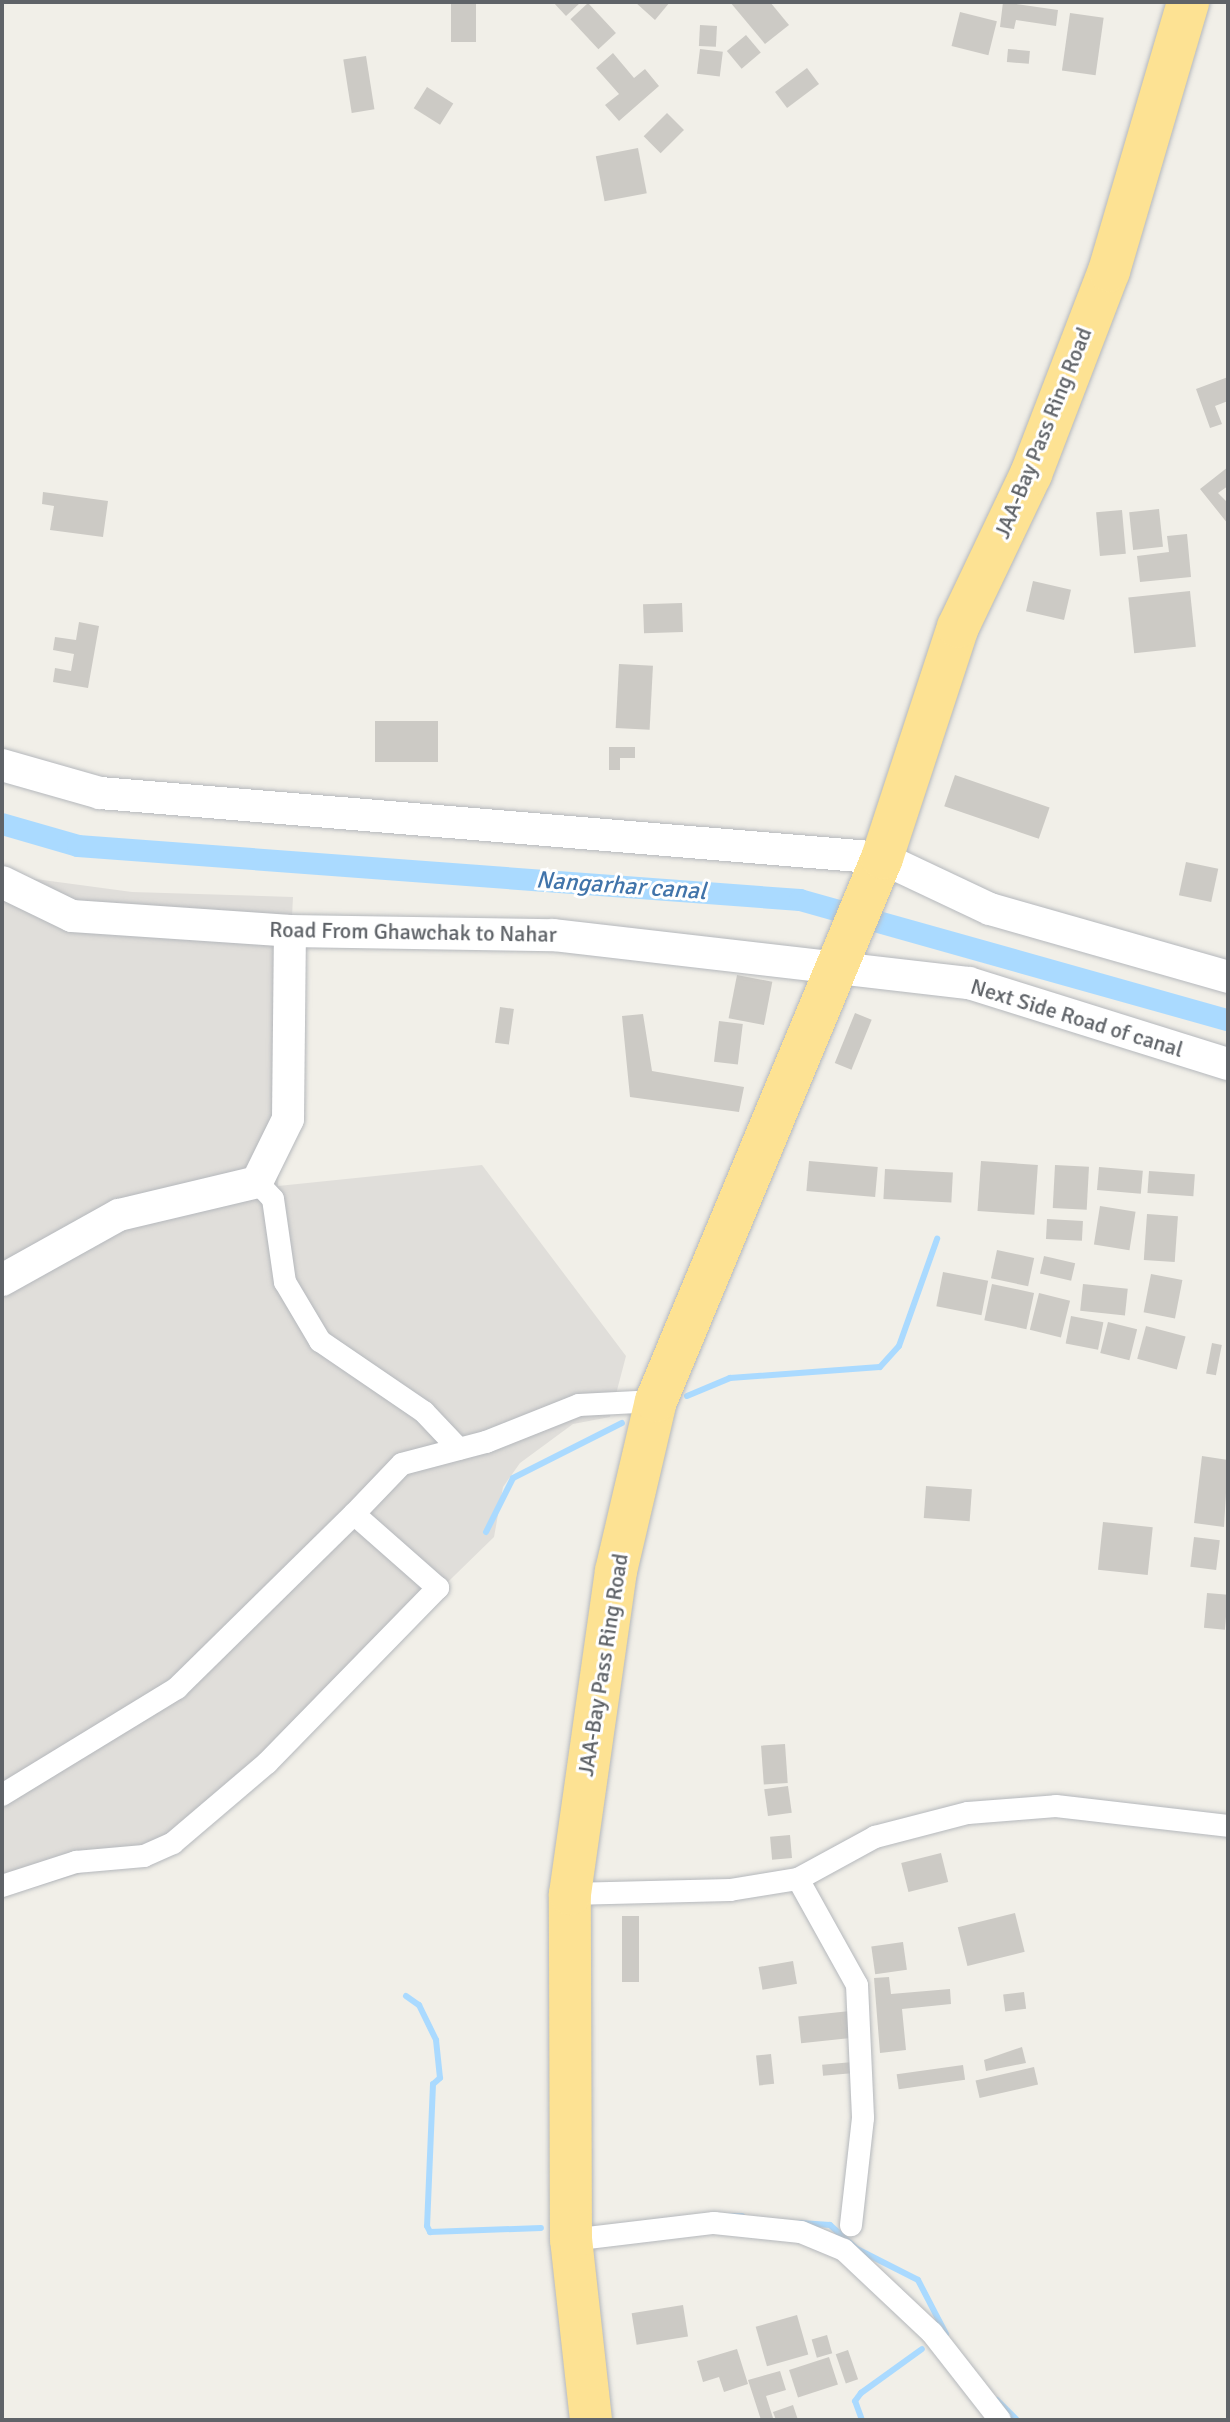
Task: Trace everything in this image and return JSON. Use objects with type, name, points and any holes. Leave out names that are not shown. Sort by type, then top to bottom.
[{"type":"highway","name":"JAA-Bay Pass Ring Road","points":[[591,2420],[571,2240],[570,1894],[616,1571],[656,1401],[836,960],[882,858],[958,627],[1031,474],[1109,271],[1188,2]]},
{"type":"street","points":[[2,765],[100,793],[882,858],[990,909],[1228,977]]},
{"type":"street","name":"Road From Ghawchak to Nahar","points":[[2,882],[72,916],[290,931],[553,935],[836,960]]},
{"type":"street","points":[[257,1182],[288,1119],[290,931]]},
{"type":"street","name":"Next Side Road of canal","points":[[836,960],[969,983],[1228,1064]]},
{"type":"street","points":[[2,1280],[119,1215],[257,1182]]},
{"type":"street","points":[[257,1182],[273,1199],[285,1282],[320,1341],[424,1412],[459,1449]]},
{"type":"street","points":[[2,1795],[177,1688],[402,1464],[459,1449],[579,1405],[656,1401]]},
{"type":"street","points":[[2,1886],[76,1862],[144,1856],[173,1843],[267,1763],[438,1588],[354,1514]]},
{"type":"street","points":[[570,1894],[730,1890],[798,1879],[875,1837],[968,1813],[1056,1806],[1228,1826]]},
{"type":"street","points":[[798,1879],[857,1985],[863,2118],[851,2225]]},
{"type":"street","points":[[571,2240],[714,2223],[801,2232],[844,2250],[932,2333],[1000,2420]]},
{"type":"shaded area","points":[[2,865],[28,878],[132,892],[293,897],[278,1186],[482,1165],[626,1356],[610,1417],[573,1424],[520,1463],[503,1487],[494,1537],[178,1845],[2,1897]]},
{"type":"building","points":[[451,2],[476,2],[476,42],[451,42]]},
{"type":"building","points":[[553,2],[581,2],[566,16]]},
{"type":"building","points":[[635,2],[670,2],[655,20]]},
{"type":"building","points":[[730,2],[770,2],[789,25],[765,44]]},
{"type":"building","points":[[1003,2],[1058,10],[1056,26],[1016,20],[1014,29],[1000,27]]},
{"type":"building","points":[[588,3],[616,33],[598,49],[570,19]]},
{"type":"building","points":[[960,12],[997,21],[988,55],[952,46]]},
{"type":"building","points":[[1070,13],[1104,18],[1096,75],[1062,70]]},
{"type":"building","points":[[700,25],[717,26],[716,47],[699,46]]},
{"type":"building","points":[[746,35],[761,53],[742,69],[727,51]]},
{"type":"building","points":[[700,49],[723,52],[720,77],[697,74]]},
{"type":"building","points":[[1008,49],[1030,51],[1029,64],[1007,62]]},
{"type":"building","points":[[613,53],[634,78],[645,69],[659,86],[619,121],[605,105],[619,94],[596,68]]},
{"type":"building","points":[[366,56],[374,109],[352,113],[343,60]]},
{"type":"building","points":[[807,68],[819,84],[787,108],[775,92]]},
{"type":"building","points":[[427,87],[453,103],[440,125],[414,108]]},
{"type":"building","points":[[667,113],[684,130],[661,153],[644,136]]},
{"type":"building","points":[[638,148],[647,193],[605,201],[596,156]]},
{"type":"building","points":[[1228,377],[1228,401],[1215,406],[1222,424],[1210,428],[1196,389]]},
{"type":"building","points":[[1228,467],[1228,486],[1218,493],[1228,503],[1228,524],[1200,489]]},
{"type":"building","points":[[43,492],[108,501],[103,537],[50,530],[54,506],[42,504]]},
{"type":"building","points":[[1159,509],[1163,547],[1133,550],[1129,512]]},
{"type":"building","points":[[1122,510],[1126,554],[1100,556],[1096,512]]},
{"type":"building","points":[[1187,534],[1191,577],[1140,582],[1137,556],[1169,552],[1167,536]]},
{"type":"building","points":[[1033,581],[1071,590],[1064,620],[1026,611]]},
{"type":"building","points":[[1190,591],[1196,647],[1134,653],[1128,597]]},
{"type":"building","points":[[682,603],[683,632],[644,633],[643,604]]},
{"type":"building","points":[[79,622],[99,626],[88,688],[53,682],[55,668],[71,671],[74,654],[53,650],[55,637],[76,640]]},
{"type":"building","points":[[619,664],[653,666],[650,730],[616,728]]},
{"type":"building","points":[[375,721],[438,721],[438,762],[375,762]]},
{"type":"building","points":[[609,747],[635,747],[635,758],[620,758],[620,770],[609,770]]},
{"type":"building","points":[[955,775],[1050,808],[1039,839],[944,806]]},
{"type":"building","points":[[1186,862],[1218,869],[1211,902],[1179,895]]},
{"type":"building","points":[[737,975],[772,982],[764,1025],[729,1018]]},
{"type":"building","points":[[500,1007],[514,1009],[509,1045],[495,1043]]},
{"type":"building","points":[[855,1013],[872,1020],[851,1070],[835,1063]]},
{"type":"building","points":[[643,1014],[652,1071],[744,1087],[739,1112],[630,1097],[622,1016]]},
{"type":"building","points":[[719,1021],[743,1024],[738,1065],[714,1062]]},
{"type":"building","points":[[809,1161],[878,1167],[875,1197],[806,1191]]},
{"type":"building","points":[[981,1161],[1038,1165],[1034,1215],[978,1211]]},
{"type":"building","points":[[1055,1165],[1089,1167],[1087,1210],[1053,1208]]},
{"type":"building","points":[[1099,1167],[1143,1171],[1141,1194],[1097,1190]]},
{"type":"building","points":[[885,1169],[953,1173],[951,1203],[883,1199]]},
{"type":"building","points":[[1149,1171],[1195,1174],[1193,1196],[1147,1193]]},
{"type":"building","points":[[1100,1206],[1136,1212],[1129,1250],[1094,1245]]},
{"type":"building","points":[[1147,1214],[1178,1216],[1175,1262],[1144,1260]]},
{"type":"building","points":[[1047,1219],[1083,1221],[1082,1241],[1046,1239]]},
{"type":"building","points":[[997,1250],[1034,1258],[1028,1286],[991,1278]]},
{"type":"building","points":[[1044,1256],[1075,1263],[1071,1281],[1040,1274]]},
{"type":"building","points":[[943,1272],[988,1281],[981,1315],[936,1306]]},
{"type":"building","points":[[1151,1274],[1182,1280],[1175,1318],[1144,1312]]},
{"type":"building","points":[[992,1284],[1034,1293],[1026,1329],[984,1320]]},
{"type":"building","points":[[1083,1284],[1128,1289],[1125,1316],[1080,1311]]},
{"type":"building","points":[[1039,1293],[1070,1301],[1061,1338],[1030,1330]]},
{"type":"building","points":[[1071,1316],[1103,1322],[1098,1350],[1066,1343]]},
{"type":"building","points":[[1108,1322],[1137,1329],[1129,1360],[1100,1353]]},
{"type":"building","points":[[1146,1326],[1186,1337],[1177,1369],[1137,1359]]},
{"type":"building","points":[[1212,1343],[1222,1345],[1216,1375],[1206,1373]]},
{"type":"building","points":[[1202,1456],[1228,1460],[1224,1527],[1194,1523]]},
{"type":"building","points":[[926,1486],[972,1489],[970,1521],[924,1518]]},
{"type":"building","points":[[1103,1522],[1153,1527],[1148,1575],[1098,1570]]},
{"type":"building","points":[[1194,1537],[1220,1540],[1216,1570],[1190,1567]]},
{"type":"building","points":[[1207,1593],[1228,1595],[1225,1630],[1204,1628]]},
{"type":"building","points":[[785,1744],[788,1783],[764,1785],[761,1746]]},
{"type":"building","points":[[788,1786],[792,1813],[768,1816],[764,1789]]},
{"type":"building","points":[[790,1835],[792,1858],[772,1860],[770,1837]]},
{"type":"building","points":[[941,1853],[948,1882],[908,1892],[901,1863]]},
{"type":"building","points":[[1015,1913],[1025,1952],[967,1966],[958,1927]]},
{"type":"building","points":[[622,1916],[639,1916],[639,1982],[622,1982]]},
{"type":"building","points":[[903,1942],[907,1970],[875,1974],[871,1946]]},
{"type":"building","points":[[793,1961],[797,1984],[763,1990],[759,1967]]},
{"type":"building","points":[[889,1977],[891,1994],[950,1989],[951,2004],[902,2009],[906,2050],[880,2053],[874,1978]]},
{"type":"building","points":[[1024,1992],[1026,2009],[1005,2011],[1003,1995]]},
{"type":"building","points":[[850,2011],[853,2038],[801,2043],[798,2016]]},
{"type":"building","points":[[1022,2047],[1026,2063],[986,2071],[984,2060]]},
{"type":"building","points":[[771,2054],[774,2084],[759,2085],[756,2056]]},
{"type":"building","points":[[853,2062],[854,2073],[823,2076],[822,2065]]},
{"type":"building","points":[[963,2065],[965,2080],[899,2089],[897,2074]]},
{"type":"building","points":[[1034,2067],[1038,2085],[980,2098],[976,2080]]},
{"type":"building","points":[[683,2305],[688,2337],[637,2345],[632,2313]]},
{"type":"building","points":[[797,2315],[808,2354],[767,2366],[756,2327]]},
{"type":"building","points":[[827,2335],[832,2353],[817,2358],[812,2339]]},
{"type":"building","points":[[737,2349],[748,2384],[724,2392],[719,2377],[703,2382],[697,2361]]},
{"type":"building","points":[[848,2350],[858,2379],[846,2384],[836,2354]]},
{"type":"building","points":[[829,2357],[838,2385],[798,2398],[789,2370]]},
{"type":"building","points":[[780,2371],[786,2390],[766,2396],[773,2418],[761,2420],[748,2380]]},
{"type":"building","points":[[793,2405],[798,2420],[776,2420],[773,2412]]},
{"type":"waterway","name":"Nangarhar canal","points":[[2,824],[78,846],[800,900],[1228,1020]]},
{"type":"waterway","points":[[687,1396],[730,1378],[880,1367],[899,1346],[937,1239]]},
{"type":"waterway","points":[[486,1532],[513,1478],[622,1423]]},
{"type":"waterway","points":[[406,1996],[419,2005],[436,2040],[440,2078],[433,2084],[427,2226],[430,2232],[541,2228]]},
{"type":"waterway","points":[[703,2216],[742,2216]]},
{"type":"waterway","points":[[800,2223],[830,2225],[857,2249],[918,2280],[946,2334]]},
{"type":"waterway","points":[[862,2420],[855,2401],[861,2393],[922,2349]]},
{"type":"waterway","points":[[997,2400],[1017,2420]]}]
